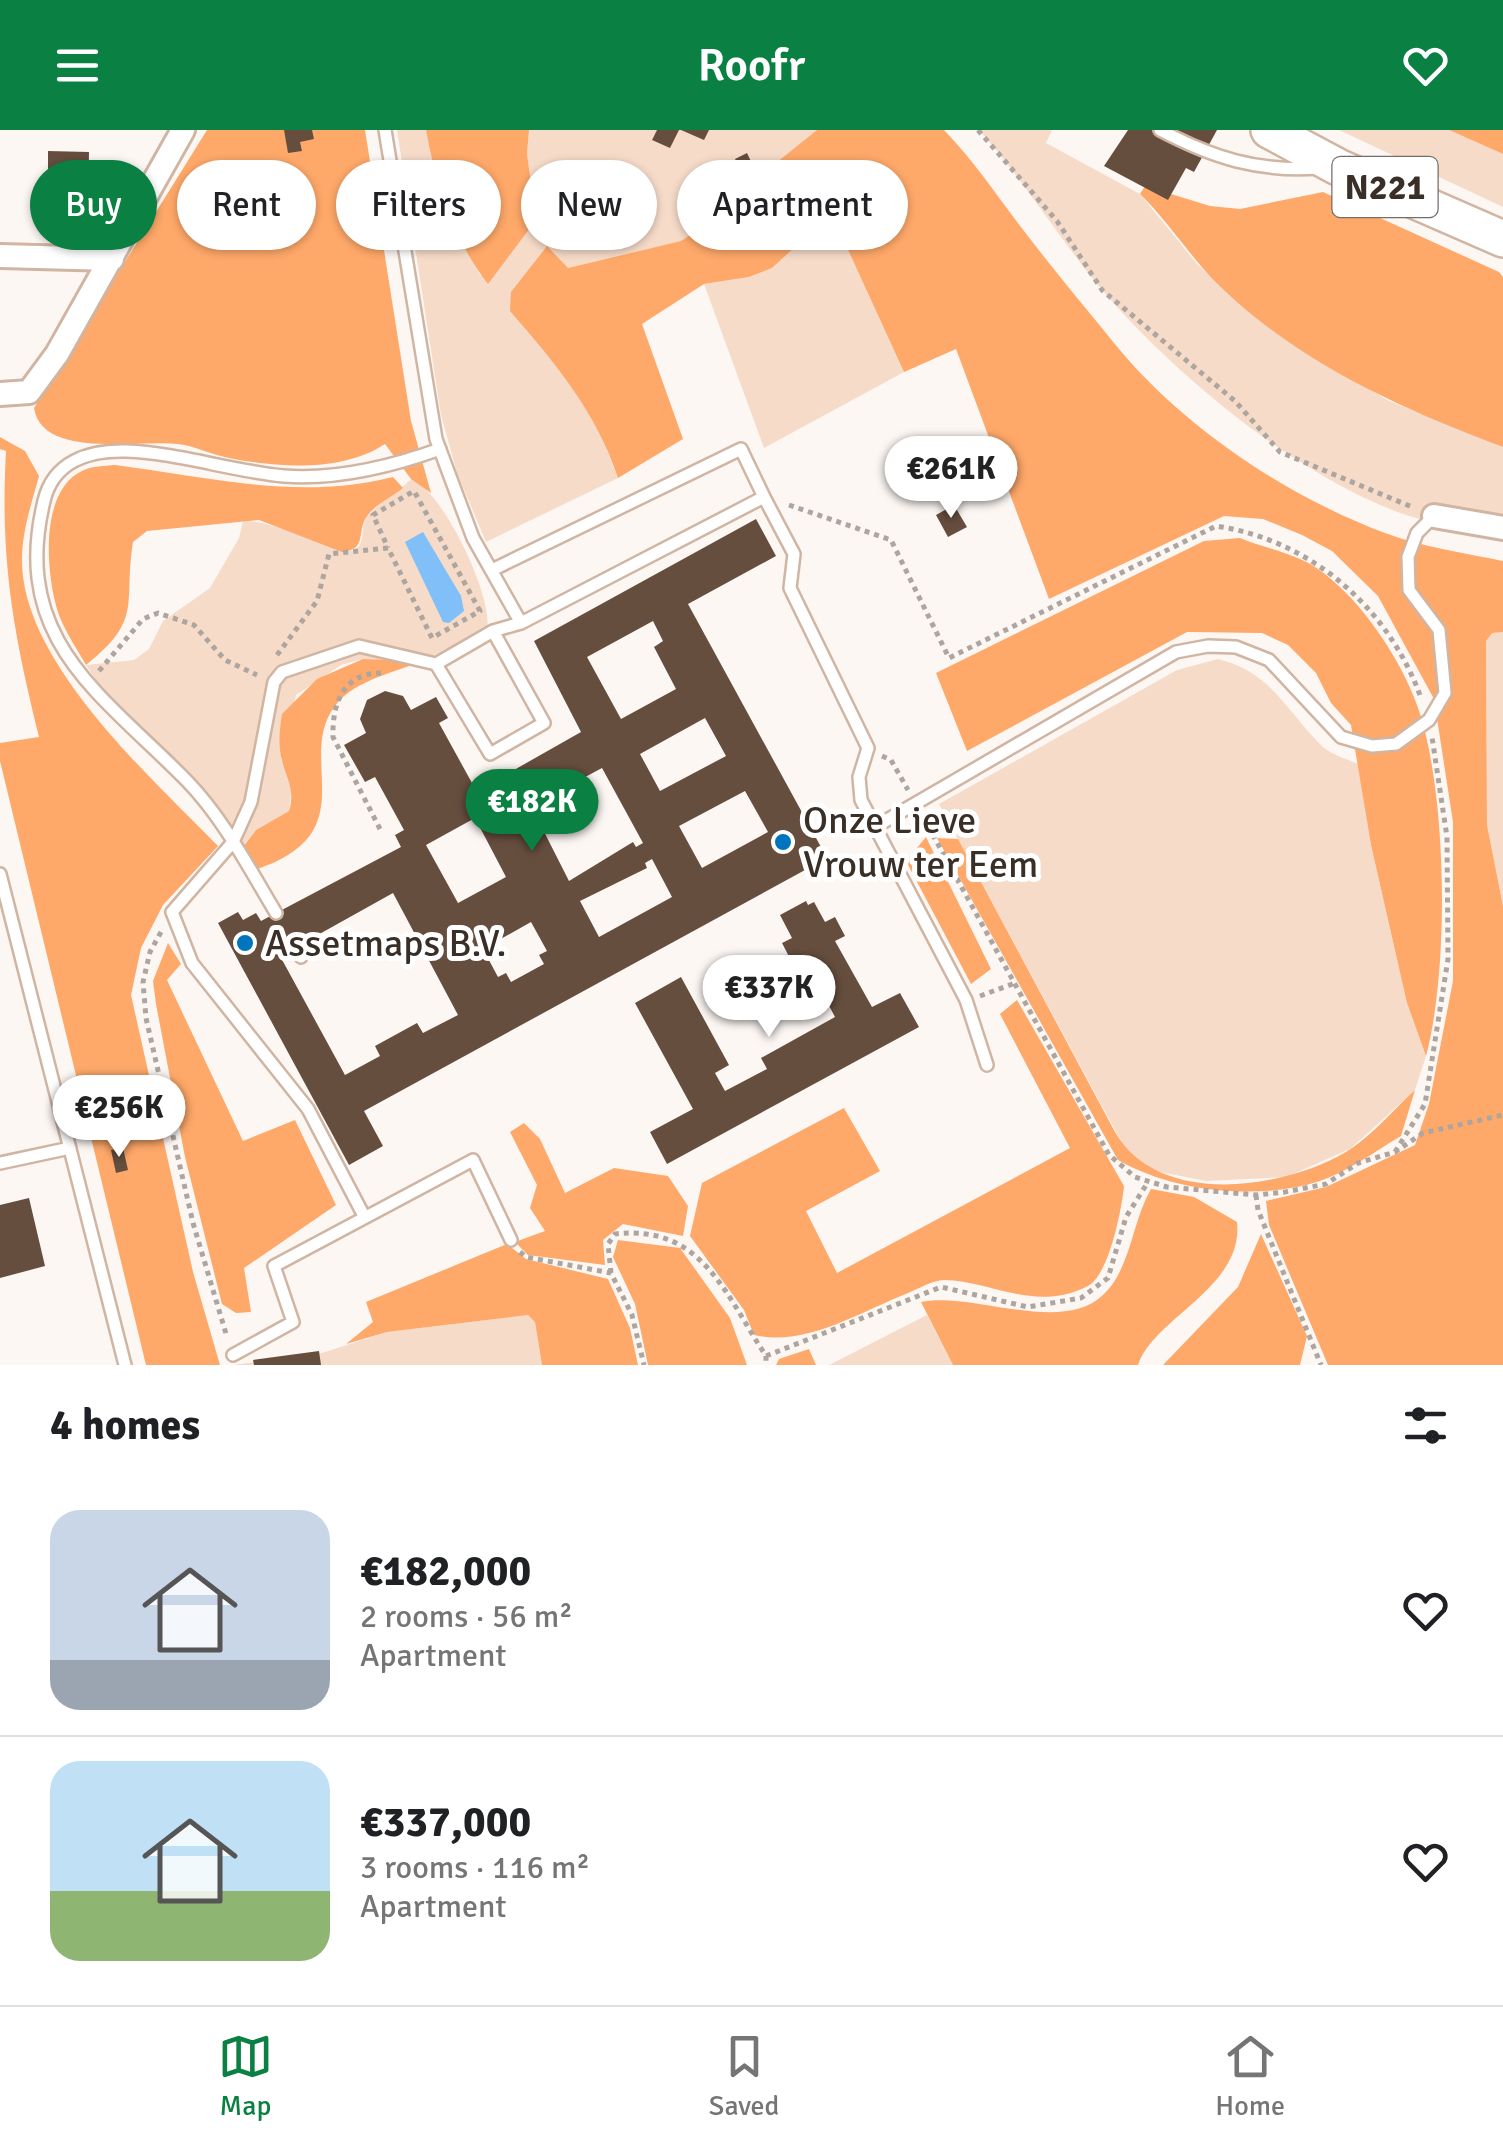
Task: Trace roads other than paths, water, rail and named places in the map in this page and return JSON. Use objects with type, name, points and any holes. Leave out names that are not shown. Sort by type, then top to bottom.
[{"type":"main road","name":"N221","points":[[1269,130],[1338,167],[1503,239]]},
{"type":"street","points":[[0,394],[29,392],[57,354],[183,130]]},
{"type":"street","points":[[0,256],[112,259]]},
{"type":"street","points":[[1434,516],[1503,528]]},
{"type":"lane","points":[[384,130],[440,449],[473,538],[520,623]]},
{"type":"lane","points":[[1160,130],[1212,157],[1273,171],[1338,167]]},
{"type":"lane","points":[[492,570],[741,448],[794,554],[790,588],[868,748],[859,777],[861,800],[966,1000],[987,1066]]},
{"type":"lane","points":[[276,913],[233,842],[189,783],[88,686],[55,634],[35,550],[48,484],[61,467],[86,456],[122,451],[286,476],[320,476],[399,463],[440,449]]},
{"type":"lane","points":[[364,1216],[308,1109],[192,963],[172,912],[233,842],[257,779],[274,682],[282,672],[359,646],[436,664],[493,631],[520,623],[764,497]]},
{"type":"lane","points":[[875,827],[1176,652],[1208,646],[1236,647],[1269,660],[1341,737],[1372,746],[1396,744],[1429,720],[1445,693],[1439,630],[1409,590],[1408,557],[1418,533],[1434,516]]},
{"type":"lane","points":[[436,664],[490,754],[544,723],[493,631]]},
{"type":"lane","points":[[0,874],[124,1365]]},
{"type":"lane","points":[[0,1163],[70,1148]]},
{"type":"lane","points":[[233,1356],[293,1322],[274,1266],[473,1160],[512,1243]]},
{"type":"water","points":[[423,532],[461,596],[464,611],[449,623],[443,622],[405,542]]},
{"type":"place","name":"Onze Lieve Vrouw ter Eem","points":[[783,842]]},
{"type":"place","name":"Assetmaps B.V.","points":[[245,943]]}]
